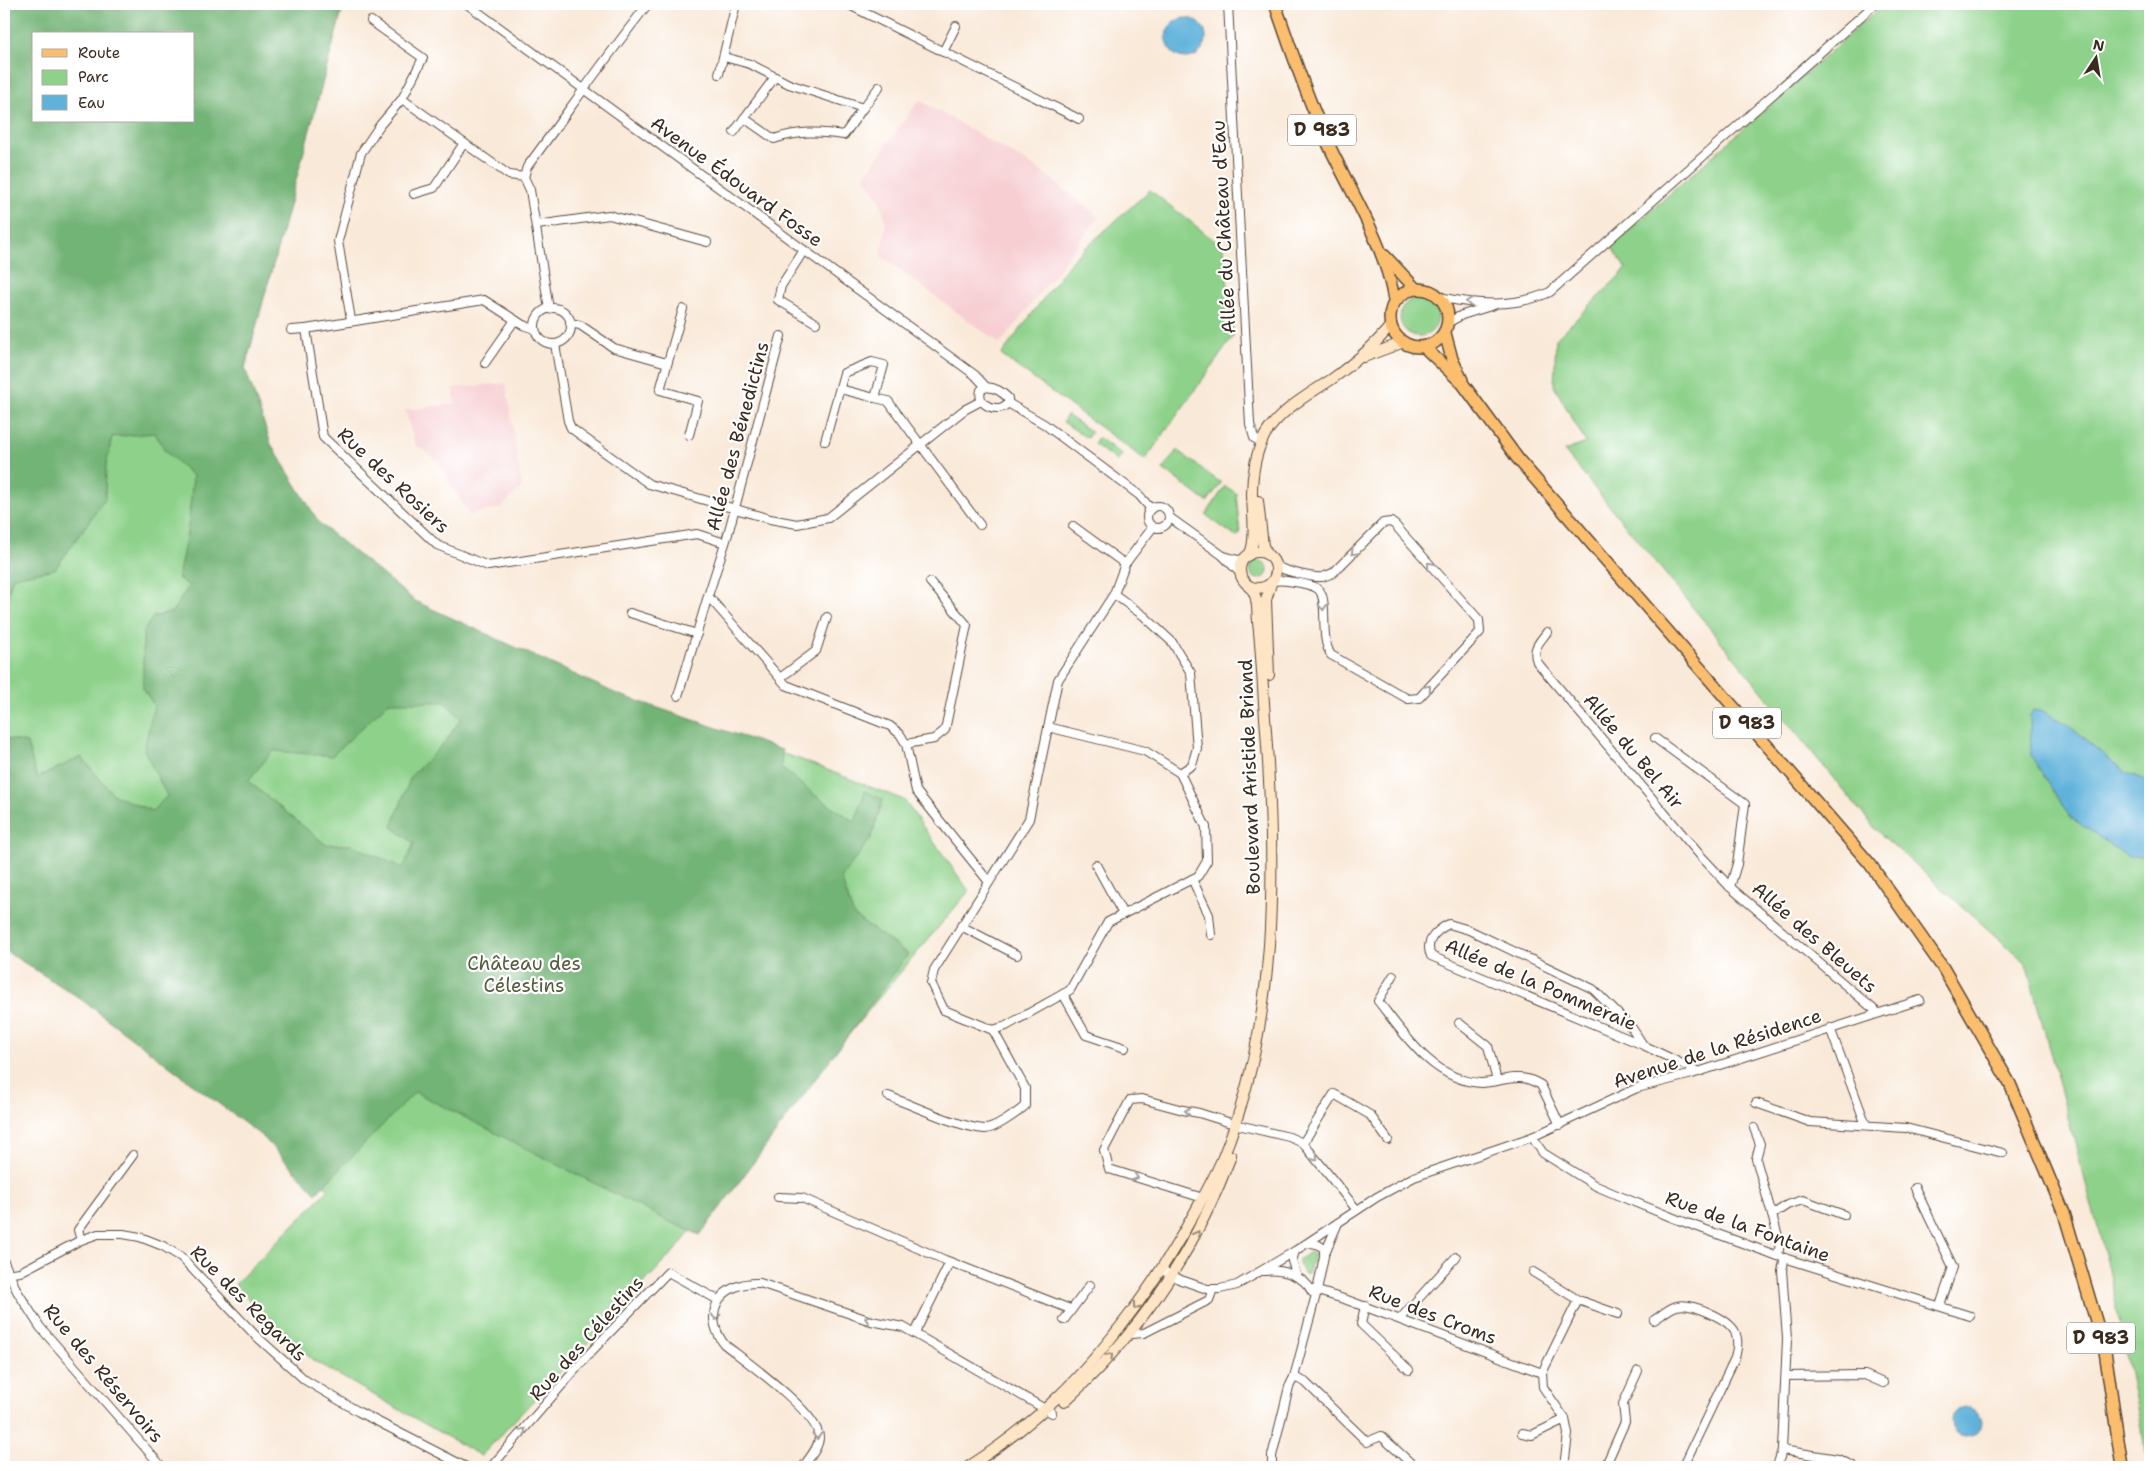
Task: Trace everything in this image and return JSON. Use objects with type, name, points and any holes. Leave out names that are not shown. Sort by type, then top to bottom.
[{"type":"main road","name":"D 983","points":[[1275,4],[1297,68],[1326,138],[1381,251],[1394,300]]},
{"type":"main road","name":"D 983","points":[[1381,251],[1415,288]]},
{"type":"main road","points":[[1415,288],[1429,291],[1440,297],[1449,313],[1447,327],[1440,339],[1424,347],[1415,347],[1395,335],[1391,325],[1390,309],[1394,300],[1401,294],[1415,288]]},
{"type":"main road","points":[[1254,471],[1262,546],[1276,565],[1276,573],[1272,582],[1260,589],[1248,586],[1242,580],[1240,573],[1241,564],[1253,546],[1252,492],[1254,471],[1262,443],[1270,428],[1283,413],[1359,359],[1375,345],[1391,325]]},
{"type":"main road","name":"D 983","points":[[1447,327],[1452,360],[1463,384]]},
{"type":"main road","points":[[1359,359],[1404,342]]},
{"type":"main road","name":"D 983","points":[[1424,347],[1463,384],[1518,459],[1870,864],[1943,968],[2010,1084],[2064,1212],[2105,1351],[2122,1467]]},
{"type":"main road","points":[[1247,557],[1257,552],[1268,555]]},
{"type":"main road","name":"Boulevard Aristide Briand","points":[[968,1467],[1010,1440],[1049,1411],[1087,1379],[1130,1334],[1172,1276],[1201,1226],[1226,1168],[1265,1026],[1277,936],[1278,838],[1266,600],[1272,582]]},
{"type":"main road","name":"Boulevard Aristide Briand","points":[[980,1467],[1018,1441],[1049,1411],[1096,1357],[1162,1270],[1203,1198],[1238,1125],[1262,1008],[1268,962],[1272,898],[1271,816],[1260,641],[1256,597],[1248,586]]},
{"type":"street","name":"Avenue Édouard Fosse","points":[[467,4],[978,378],[986,387]]},
{"type":"street","points":[[549,309],[537,225],[530,190],[524,177],[527,167],[585,90],[598,68],[648,4]]},
{"type":"street","points":[[719,74],[736,4]]},
{"type":"street","points":[[847,4],[1080,120]]},
{"type":"street","name":"Allée du Château d'Eau","points":[[1228,4],[1250,424],[1254,438],[1262,443]]},
{"type":"street","points":[[1440,297],[1498,304],[1520,302],[1550,292],[1875,4]]},
{"type":"street","points":[[351,320],[338,241],[361,153],[380,124],[402,99],[423,58],[371,21]]},
{"type":"street","points":[[943,52],[956,26]]},
{"type":"street","points":[[724,57],[750,64],[789,84],[863,108]]},
{"type":"street","points":[[734,132],[775,77]]},
{"type":"street","points":[[744,118],[774,139],[794,133],[813,131],[844,135],[879,87]]},
{"type":"street","points":[[402,99],[509,175],[524,177]]},
{"type":"street","points":[[414,194],[434,188],[464,143]]},
{"type":"street","points":[[537,225],[609,215],[707,242]]},
{"type":"street","points":[[804,250],[781,286],[778,300],[816,323]]},
{"type":"street","points":[[291,330],[484,300],[515,320],[535,329]]},
{"type":"street","points":[[1447,327],[1462,315],[1498,304]]},
{"type":"street","points":[[549,309],[560,310],[570,323],[570,329],[565,339],[555,344],[545,342],[535,329],[537,318],[549,309]]},
{"type":"street","points":[[683,309],[660,390],[698,401],[689,435]]},
{"type":"street","points":[[485,363],[515,320]]},
{"type":"street","points":[[570,323],[580,325],[614,348],[667,363]]},
{"type":"street","name":"Rue des Rosiers","points":[[306,328],[323,437],[437,545],[488,566],[697,534],[725,543]]},
{"type":"street","name":"Allée des Bénedictins","points":[[678,696],[725,543],[781,336]]},
{"type":"street","points":[[555,344],[568,421],[571,428],[649,484],[790,524],[828,518],[964,410],[981,401]]},
{"type":"street","points":[[825,441],[844,373],[872,362],[884,365],[875,398]]},
{"type":"street","points":[[986,387],[996,388],[1008,398],[1008,403],[1000,408],[986,406],[981,401],[981,390],[986,387]]},
{"type":"street","points":[[840,389],[888,402],[980,525]]},
{"type":"street","points":[[1008,403],[1044,424],[1139,495],[1151,509]]},
{"type":"street","points":[[1151,509],[1161,507],[1166,510],[1169,517],[1222,555],[1240,573]]},
{"type":"street","points":[[1151,509],[1147,518],[1152,527]]},
{"type":"street","points":[[1152,527],[1162,528],[1167,523],[1169,517]]},
{"type":"street","points":[[1272,582],[1282,580],[1313,586],[1319,590],[1324,604],[1325,646],[1331,655],[1408,699],[1419,698],[1480,632],[1479,620],[1391,522],[1383,523],[1333,573],[1323,577],[1286,570],[1276,565]]},
{"type":"street","points":[[1073,526],[1125,564]]},
{"type":"street","points":[[888,1096],[968,1126],[987,1129],[1016,1114],[1025,1106],[1025,1088],[992,1030],[944,1010],[932,983],[934,970],[1029,819],[1058,680],[1114,594],[1125,564],[1152,527]]},
{"type":"street","points":[[1222,555],[1235,560],[1247,557]]},
{"type":"street","points":[[906,744],[934,739],[945,730],[967,625],[930,582]]},
{"type":"street","points":[[1114,594],[1144,616],[1172,642],[1191,673],[1197,748],[1192,765],[1180,773]]},
{"type":"street","points":[[708,596],[786,685],[890,726],[900,734],[906,744],[916,791],[989,882]]},
{"type":"street","points":[[630,613],[697,634]]},
{"type":"street","points":[[780,678],[816,651],[827,617]]},
{"type":"street","name":"Allée du Bel Air","points":[[1547,632],[1534,648],[1537,662],[1699,854],[1730,887]]},
{"type":"street","points":[[992,1030],[1006,1026],[1070,990],[1108,922],[1198,876],[1207,861],[1206,827],[1180,773],[1145,751],[1048,727]]},
{"type":"street","points":[[1656,738],[1745,804],[1737,864],[1730,887]]},
{"type":"street","points":[[1096,865],[1123,914]]},
{"type":"street","points":[[1192,879],[1209,916],[1211,935]]},
{"type":"street","name":"Allée des Bleuets","points":[[1730,887],[1878,1013]]},
{"type":"street","name":"Allée de la Pommeraie","points":[[1643,1045],[1632,1028],[1593,989],[1469,930],[1449,924],[1438,930],[1430,940],[1428,950],[1432,956],[1643,1045],[1700,1072]]},
{"type":"street","points":[[961,926],[1017,955]]},
{"type":"street","points":[[1393,976],[1378,1001],[1420,1054],[1451,1074],[1468,1081],[1482,1083],[1526,1078],[1541,1085],[1560,1125]]},
{"type":"street","points":[[1063,994],[1086,1035],[1125,1048]]},
{"type":"street","name":"Avenue de la Résidence","points":[[1304,1245],[1356,1210],[1414,1177],[1560,1125],[1637,1088],[1700,1072],[1920,1000]]},
{"type":"street","points":[[1459,1023],[1488,1046],[1497,1081]]},
{"type":"street","points":[[1830,1028],[1866,1125]]},
{"type":"street","points":[[1303,1143],[1334,1094],[1370,1115],[1388,1140]]},
{"type":"street","points":[[1203,1198],[1109,1169],[1104,1150],[1130,1100],[1142,1099],[1199,1113],[1238,1125],[1289,1137],[1303,1143],[1356,1210]]},
{"type":"street","points":[[1756,1103],[1810,1122],[1906,1128],[2003,1153]]},
{"type":"street","points":[[1754,1128],[1760,1144],[1756,1159],[1780,1243],[1787,1339],[1782,1450],[1777,1467]]},
{"type":"street","name":"Rue de la Fontaine","points":[[1532,1136],[1543,1153],[1596,1186],[1676,1219],[1781,1257],[1970,1316]]},
{"type":"street","points":[[81,1240],[78,1230],[133,1155]]},
{"type":"street","points":[[1915,1188],[1953,1267],[1940,1306]]},
{"type":"street","points":[[778,1197],[802,1198],[950,1262],[1070,1309]]},
{"type":"street","points":[[1772,1215],[1787,1205],[1803,1200],[1844,1214]]},
{"type":"street","name":"Avenue de la Résidence","points":[[1324,1256],[1333,1230],[1338,1223]]},
{"type":"street","name":"Rue des Regards","points":[[6,1273],[20,1272],[81,1240],[98,1234],[123,1234],[140,1237],[163,1246],[181,1257],[254,1335],[305,1380],[359,1412],[466,1467]]},
{"type":"street","points":[[1162,1270],[1201,1288],[1213,1289],[1237,1285],[1262,1272],[1304,1245],[1318,1244],[1324,1249],[1324,1256],[1314,1290],[1314,1299],[1272,1456],[1272,1467]]},
{"type":"street","points":[[1295,1251],[1292,1257],[1292,1265],[1300,1280]]},
{"type":"street","points":[[1400,1320],[1456,1257]]},
{"type":"street","name":"Rue des Réservoirs","points":[[4,1262],[6,1273],[40,1327],[162,1467]]},
{"type":"street","points":[[915,1333],[950,1262]]},
{"type":"street","points":[[1262,1272],[1280,1271],[1300,1280],[1314,1290]]},
{"type":"street","name":"Rue des Célestins","points":[[491,1467],[588,1356],[668,1272],[718,1300]]},
{"type":"street","points":[[1533,1272],[1578,1300],[1618,1314]]},
{"type":"street","points":[[1300,1280],[1310,1282],[1319,1276]]},
{"type":"street","points":[[803,1467],[816,1449],[819,1438],[816,1427],[780,1387],[724,1344],[716,1326],[715,1315],[718,1300],[734,1286],[746,1282],[760,1283],[870,1321],[903,1327],[1049,1411]]},
{"type":"street","points":[[1064,1320],[1070,1309],[1090,1285]]},
{"type":"street","points":[[1130,1334],[1144,1333],[1209,1300],[1213,1289]]},
{"type":"street","name":"Rue des Croms","points":[[1314,1290],[1365,1306],[1542,1373]]},
{"type":"street","points":[[1564,1467],[1568,1434],[1565,1420],[1543,1387],[1542,1373],[1578,1300]]},
{"type":"street","points":[[1365,1306],[1361,1324],[1409,1370]]},
{"type":"street","points":[[1654,1320],[1676,1306],[1693,1306],[1723,1320],[1734,1330],[1738,1342],[1735,1358],[1683,1467]]},
{"type":"street","points":[[1605,1467],[1625,1422],[1623,1404],[1638,1371]]},
{"type":"street","points":[[1786,1376],[1866,1375],[1883,1383]]},
{"type":"street","points":[[1294,1377],[1305,1382],[1366,1442],[1381,1436],[1415,1467]]},
{"type":"street","points":[[1522,1433],[1532,1434],[1565,1420]]},
{"type":"street","points":[[1782,1450],[1838,1459],[1854,1466]]},
{"type":"shaded area","points":[[919,100],[1037,168],[1099,217],[1000,344],[881,256],[886,222],[879,198],[864,176]]},
{"type":"shaded area","points":[[506,383],[522,487],[501,508],[469,515],[437,460],[415,444],[405,410],[455,404],[454,388]]},
{"type":"green space","name":"Château des Célestins","points":[[4,4],[344,4],[245,368],[271,444],[320,524],[415,601],[617,694],[782,750],[781,768],[815,795],[855,822],[865,791],[883,800],[871,838],[841,878],[854,916],[908,954],[700,1235],[672,1223],[415,1092],[316,1193],[264,1138],[78,997],[4,950],[4,738],[27,743],[37,778],[81,757],[114,795],[152,811],[167,796],[144,750],[154,705],[143,689],[143,632],[153,617],[172,612],[189,586],[178,578],[188,527],[193,476],[165,451],[155,433],[112,437],[106,467],[105,499],[55,569],[13,577],[4,606]],"holes":[[[389,702],[444,702],[461,718],[446,741],[411,776],[392,827],[414,843],[403,868],[352,845],[325,844],[248,781],[273,751],[332,756]]]},
{"type":"green space","points":[[1884,4],[2150,4],[2150,1467],[2108,1265],[2026,963],[1876,830],[1564,451],[1586,443],[1554,386],[1556,339],[1626,269],[1611,246]]},
{"type":"green space","points":[[1150,190],[1224,248],[1233,337],[1145,460],[1001,355],[1073,259]]},
{"type":"green space","points":[[1419,298],[1426,299],[1432,304],[1437,310],[1437,324],[1432,330],[1426,335],[1419,336],[1412,335],[1406,330],[1401,324],[1400,317],[1401,310],[1406,304],[1412,299]]},
{"type":"green space","name":"Château des Célestins","points":[[241,370],[268,450],[322,533],[427,613],[617,700],[799,759],[904,800],[969,891],[877,1000],[678,1247],[481,1456],[314,1361],[269,1322],[235,1284],[329,1189],[318,1180],[264,1123],[4,942],[4,512],[28,469]]},
{"type":"green space","points":[[1067,415],[1091,432],[1087,438],[1063,422]]},
{"type":"green space","points":[[1098,437],[1122,455],[1117,461],[1094,444]]},
{"type":"green space","points":[[1177,450],[1221,483],[1207,502],[1163,469]]},
{"type":"green space","points":[[1225,486],[1236,493],[1240,534],[1236,537],[1206,515]]},
{"type":"green space","points":[[1255,561],[1263,561],[1268,566],[1266,577],[1255,579],[1250,574],[1250,566]]},
{"type":"green space","points":[[1311,1252],[1314,1254],[1308,1274],[1304,1274],[1299,1266],[1299,1259]]},
{"type":"water","points":[[1186,18],[1200,24],[1206,38],[1200,52],[1186,58],[1172,52],[1166,38],[1172,24]]},
{"type":"water","points":[[2033,710],[2045,712],[2068,725],[2125,772],[2150,782],[2150,855],[2128,857],[2070,817],[2031,756],[2030,715]]},
{"type":"water","points":[[1966,1407],[1977,1411],[1981,1422],[1977,1433],[1966,1437],[1955,1433],[1951,1422],[1955,1411]]}]
